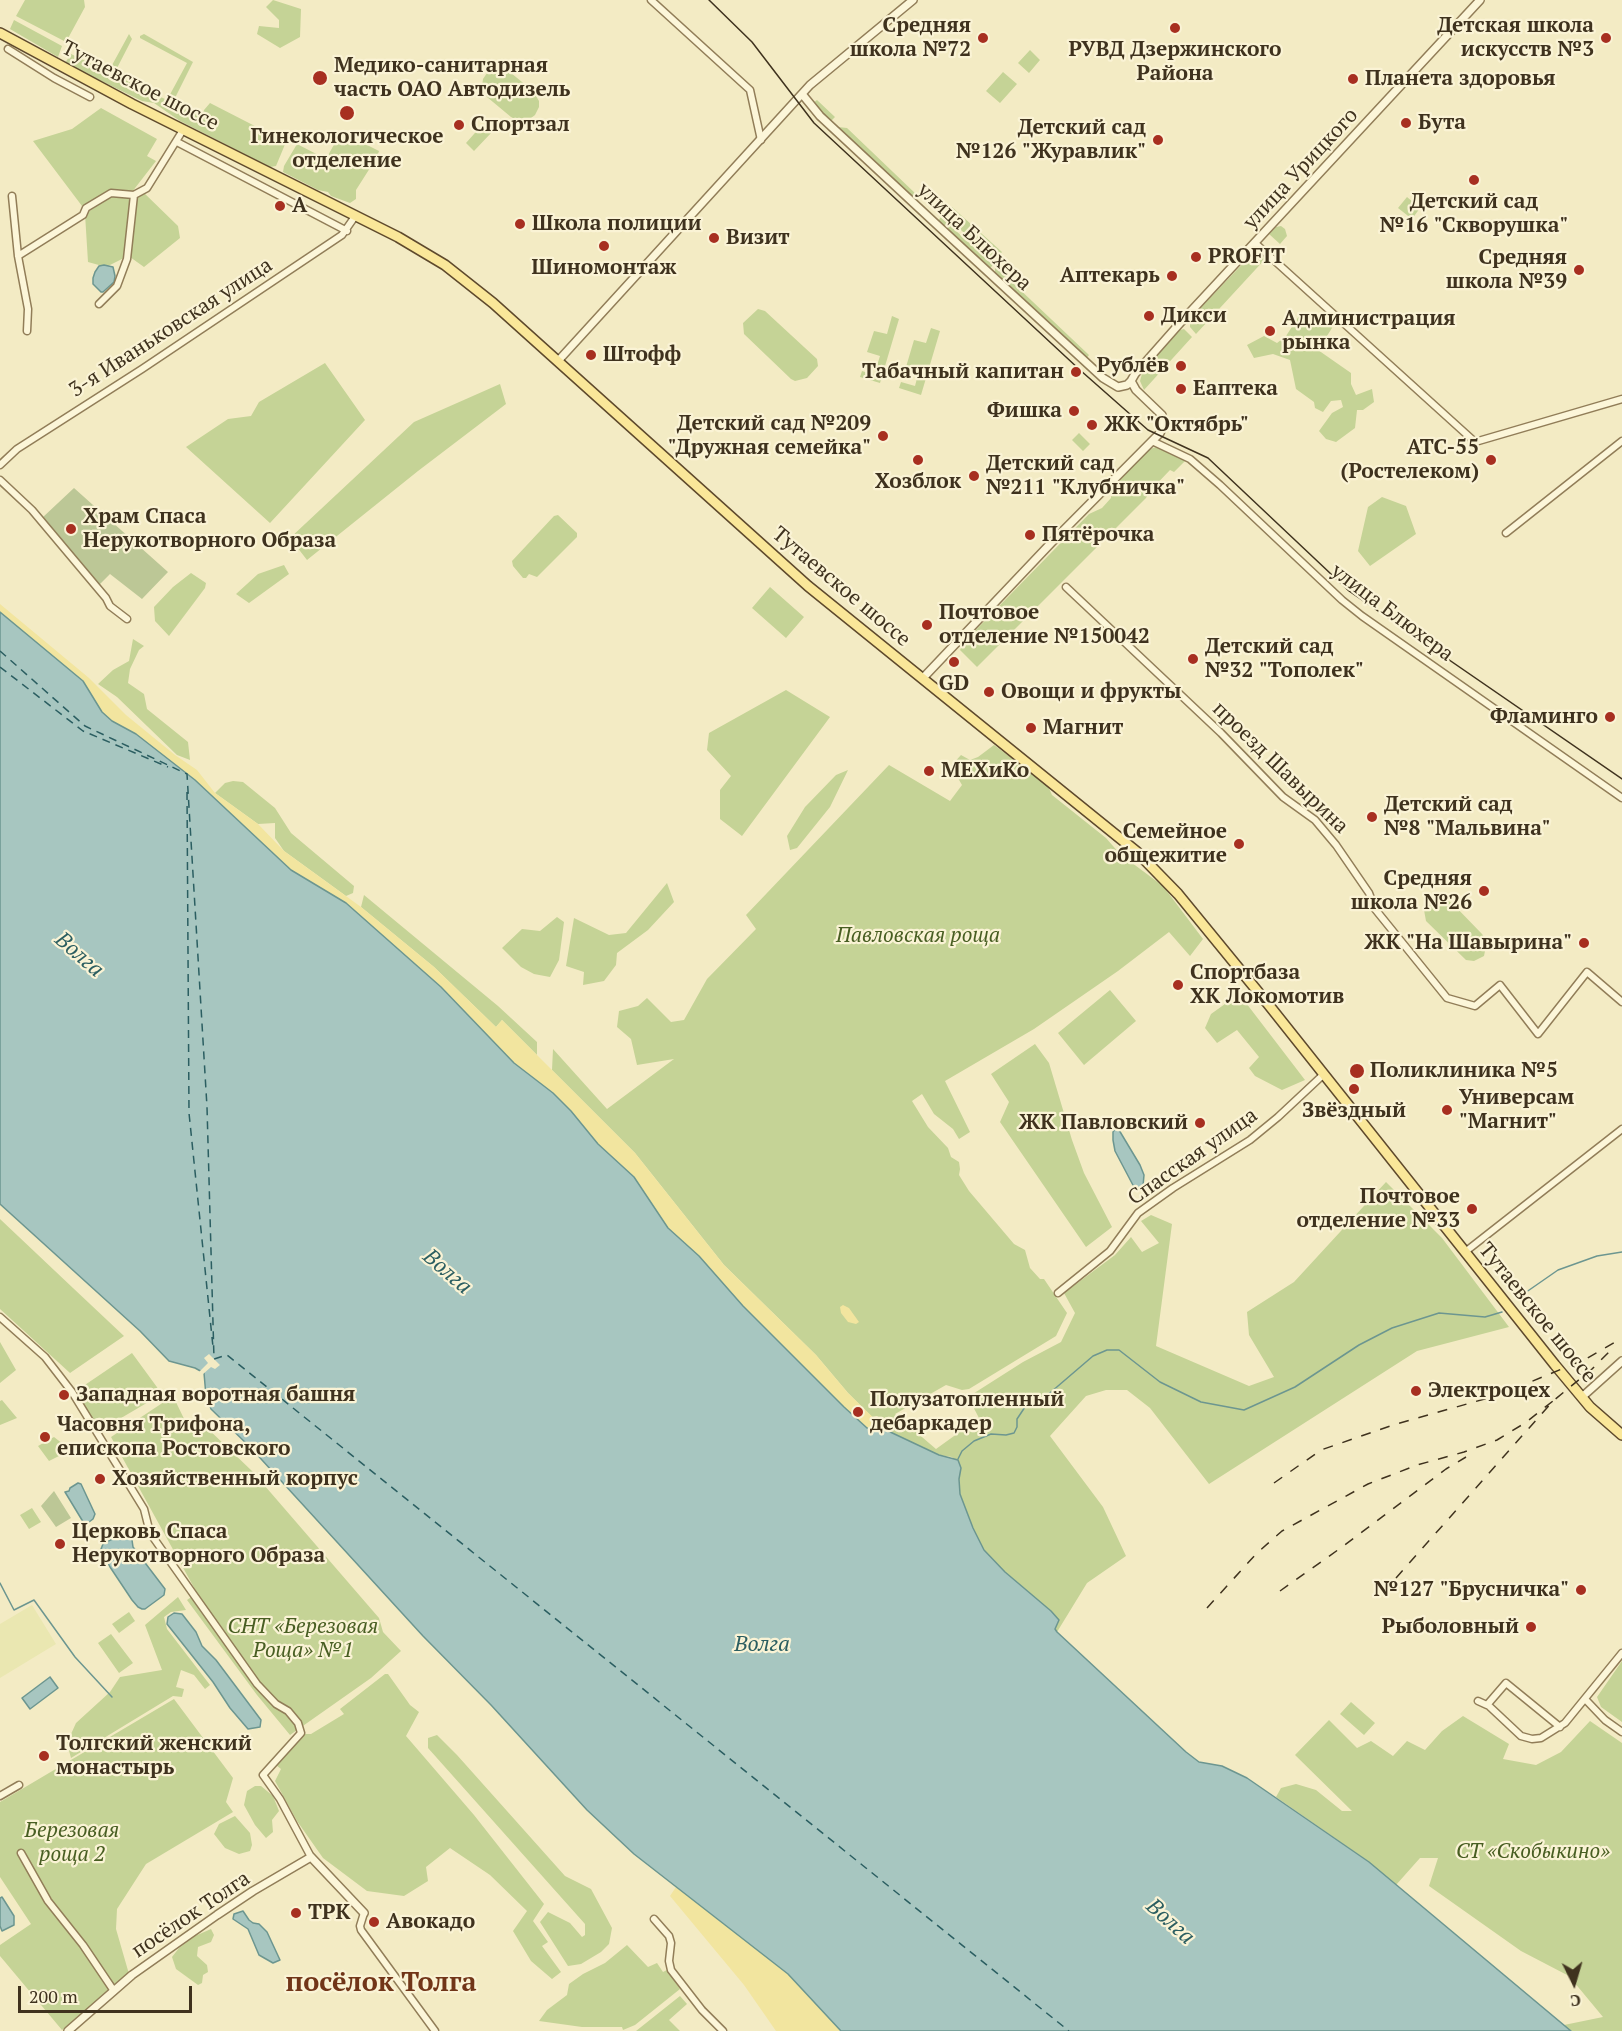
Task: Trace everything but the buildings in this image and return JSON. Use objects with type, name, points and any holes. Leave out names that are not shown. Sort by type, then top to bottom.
[{"type":"main road","name":"Тутаевское шоссе","points":[[0,33],[183,130],[356,215],[452,269],[494,303],[808,586],[1137,852],[1178,894],[1581,1397],[1622,1436]]},
{"type":"street","points":[[651,0],[750,90],[761,140]]},
{"type":"street","points":[[558,361],[810,85],[913,0]]},
{"type":"street","name":"улица Урицкого","points":[[1131,381],[1173,331],[1480,0]]},
{"type":"street","points":[[8,49],[90,97]]},
{"type":"street","points":[[54,78],[61,66]]},
{"type":"street","name":"улица Блюхера","points":[[802,94],[820,116],[1103,378],[1118,387],[1127,385],[1131,381]]},
{"type":"street","points":[[18,256],[83,215],[86,208],[111,193],[134,195],[147,188],[183,130]]},
{"type":"street","points":[[177,142],[347,231]]},
{"type":"street","points":[[99,304],[117,286],[127,259],[134,195]]},
{"type":"street","points":[[12,196],[18,256],[28,309],[27,331]]},
{"type":"street","name":"3-я Иваньковская улица","points":[[0,465],[17,449],[142,369],[347,231],[356,215]]},
{"type":"street","points":[[1255,243],[1475,442],[1622,399]]},
{"type":"street","points":[[923,678],[1162,428],[1162,415],[1136,390],[1131,381]]},
{"type":"street","name":"улица Блюхера","points":[[1152,441],[1190,459],[1362,616],[1622,798]]},
{"type":"street","points":[[1506,533],[1622,441]]},
{"type":"street","points":[[0,480],[48,528],[106,598],[110,606],[128,619]]},
{"type":"street","name":"проезд Шавырина","points":[[1066,587],[1221,733],[1283,798],[1315,820],[1336,845],[1369,893],[1375,909],[1447,998],[1475,1006],[1500,985],[1538,1034],[1587,972],[1622,1002]]},
{"type":"street","name":"Спасская улица","points":[[1058,1293],[1110,1251],[1138,1213],[1250,1140],[1324,1074]]},
{"type":"street","points":[[1465,1252],[1622,1130]]},
{"type":"street","points":[[0,1317],[45,1357],[72,1392],[144,1509],[150,1533],[258,1684],[298,1723],[301,1733],[263,1775],[280,1798],[311,1857],[364,1913],[360,1926],[362,1930],[435,2031]]},
{"type":"street","points":[[1581,1397],[1622,1361]]},
{"type":"street","points":[[1478,1701],[1487,1705],[1521,1736],[1532,1739],[1541,1738],[1560,1727],[1622,1653]]},
{"type":"street","points":[[1487,1705],[1506,1683],[1560,1727]]},
{"type":"street","points":[[1585,1699],[1605,1720],[1622,1732]]},
{"type":"street","points":[[0,1796],[19,1785]]},
{"type":"street","points":[[21,1853],[48,1901],[114,1991]]},
{"type":"street","name":"посёлок Толга","points":[[68,2031],[132,1975],[244,1896],[311,1857]]},
{"type":"street","points":[[654,1918],[664,1929],[671,1942],[669,1960],[671,1970],[696,2003],[723,2031]]},
{"type":"shaded area","points":[[32,1605],[56,1644],[0,1678],[0,1624]]},
{"type":"green space","points":[[25,0],[84,0],[85,7],[66,42],[16,16]]},
{"type":"green space","points":[[273,0],[301,9],[300,37],[280,48],[257,34],[259,26],[279,28],[279,20],[266,7]]},
{"type":"green space","points":[[14,20],[62,46],[58,57],[10,29]]},
{"type":"green space","points":[[129,34],[132,39],[116,70],[112,70],[111,67]]},
{"type":"green space","points":[[144,34],[193,62],[172,104],[203,115],[210,103],[286,142],[276,166],[270,167],[180,121],[154,103],[142,101],[65,63],[71,54],[167,100],[187,63],[140,38]]},
{"type":"green space","points":[[1030,50],[1040,60],[1029,73],[1018,63]]},
{"type":"green space","points":[[499,68],[511,73],[533,91],[539,101],[535,115],[527,121],[511,117],[487,97],[482,86],[483,79],[487,73]]},
{"type":"green space","points":[[1003,72],[1017,84],[1000,103],[986,91]]},
{"type":"green space","points":[[817,100],[835,117],[831,121],[827,120],[813,103]]},
{"type":"green space","points":[[101,108],[157,139],[147,156],[156,161],[132,192],[110,191],[82,206],[33,141],[72,129]]},
{"type":"green space","points":[[482,125],[492,132],[474,151],[466,143]]},
{"type":"green space","points":[[838,127],[847,128],[917,195],[913,199],[836,129]]},
{"type":"green space","points":[[341,132],[379,151],[356,190],[356,199],[350,203],[283,172],[297,144],[326,159]]},
{"type":"green space","points":[[141,190],[178,226],[180,238],[144,267],[130,257],[136,197]]},
{"type":"green space","points":[[112,196],[131,197],[124,258],[106,267],[88,262],[85,214]]},
{"type":"green space","points":[[1407,197],[1420,208],[1412,219],[1398,208]]},
{"type":"green space","points":[[952,207],[1002,252],[994,261],[945,215]]},
{"type":"green space","points":[[941,217],[993,265],[988,270],[937,222]]},
{"type":"green space","points":[[1281,226],[1285,229],[1287,236],[1280,244],[1269,234],[1276,227]]},
{"type":"green space","points":[[1262,253],[1267,257],[1196,334],[1190,327],[1190,319],[1252,254]]},
{"type":"green space","points":[[995,266],[1089,355],[1086,359],[995,274]]},
{"type":"green space","points":[[758,309],[765,311],[817,359],[818,366],[807,378],[795,381],[791,379],[744,334],[743,323]]},
{"type":"green space","points":[[892,316],[899,319],[880,383],[860,377],[862,371],[874,375],[880,356],[867,352],[874,331],[887,334]]},
{"type":"green space","points":[[1299,316],[1312,326],[1329,321],[1332,328],[1318,350],[1351,373],[1351,384],[1356,395],[1372,389],[1374,402],[1363,410],[1357,410],[1355,428],[1336,442],[1326,439],[1319,431],[1332,413],[1343,407],[1341,400],[1331,401],[1323,412],[1315,408],[1314,402],[1296,389],[1290,360],[1273,354],[1254,358],[1247,345],[1264,336],[1277,343],[1286,336]]},
{"type":"green space","points":[[931,328],[940,331],[921,395],[899,388],[901,382],[915,386],[919,371],[906,367],[914,340],[926,343]]},
{"type":"green space","points":[[1184,329],[1192,337],[1144,390],[1140,381],[1143,370],[1180,330]]},
{"type":"green space","points":[[325,363],[365,420],[270,523],[186,447],[228,419],[251,416],[259,402]]},
{"type":"green space","points":[[500,384],[506,404],[307,560],[290,538],[414,422]]},
{"type":"green space","points":[[1079,433],[1090,444],[1083,451],[1072,440]]},
{"type":"green space","points":[[1156,447],[1186,460],[1174,472],[1170,470],[1146,498],[977,667],[960,650],[964,642],[1089,514],[1102,508],[1111,498],[1112,488],[1150,449]]},
{"type":"green space","points":[[74,488],[168,572],[142,599],[110,574],[99,585],[81,563],[76,567],[56,544],[55,537],[42,518]]},
{"type":"green space","points":[[1382,497],[1406,506],[1416,534],[1370,566],[1358,551],[1368,507]]},
{"type":"green space","points":[[558,515],[577,533],[577,537],[537,577],[529,574],[523,578],[513,566],[512,561],[554,516]]},
{"type":"green space","points":[[284,565],[289,574],[249,603],[236,594],[258,574]]},
{"type":"green space","points":[[191,573],[206,583],[205,588],[169,636],[155,621],[154,607],[173,587]]},
{"type":"green space","points":[[770,587],[804,617],[786,638],[752,608]]},
{"type":"green space","points":[[133,639],[144,646],[139,650],[130,669],[128,683],[144,694],[147,709],[188,742],[190,760],[177,755],[117,697],[98,684],[113,670],[129,661]]},
{"type":"green space","points":[[786,690],[830,717],[742,836],[720,819],[720,790],[731,776],[707,750],[709,733]]},
{"type":"green space","name":"Павловская роща","points":[[994,745],[1047,784],[1052,795],[1106,838],[1120,854],[1163,886],[1203,939],[1190,956],[1169,932],[1118,971],[1034,1029],[945,1081],[970,1132],[959,1139],[953,1129],[934,1114],[922,1094],[912,1101],[928,1127],[948,1148],[951,1157],[959,1162],[959,1175],[969,1191],[1014,1244],[1025,1250],[1030,1268],[1040,1279],[1044,1279],[1067,1313],[1056,1336],[969,1389],[962,1390],[946,1385],[895,1414],[936,1449],[979,1418],[968,1397],[1023,1362],[1061,1342],[1075,1313],[1064,1293],[1115,1255],[1131,1237],[1142,1252],[1159,1243],[1141,1221],[1151,1215],[1172,1224],[1156,1346],[1249,1386],[1274,1377],[1249,1335],[1247,1312],[1294,1282],[1386,1182],[1442,1238],[1509,1327],[1417,1351],[1209,1484],[1150,1408],[1127,1390],[1106,1390],[1086,1396],[1050,1436],[1103,1507],[1126,1556],[1087,1583],[1057,1632],[1055,1629],[1059,1620],[1051,1611],[1005,1572],[984,1550],[960,1494],[961,1468],[952,1457],[939,1455],[886,1430],[881,1419],[877,1416],[872,1417],[816,1355],[724,1265],[635,1153],[552,1070],[553,1049],[607,1109],[674,1059],[637,1065],[631,1039],[617,1027],[619,1011],[638,1006],[647,998],[671,1022],[684,1020],[707,979],[756,929],[746,915],[889,765],[950,801],[962,785],[951,766],[961,755],[970,760]]},
{"type":"green space","points":[[848,770],[830,807],[797,848],[790,850],[787,836],[805,807],[836,775]]},
{"type":"green space","points":[[243,782],[275,808],[291,833],[354,886],[353,893],[346,896],[284,851],[275,838],[275,823],[258,824],[215,793],[225,783]]},
{"type":"green space","points":[[667,883],[674,902],[648,930],[617,953],[616,965],[604,981],[583,985],[584,972],[566,966],[574,918],[609,935],[626,933]]},
{"type":"green space","points":[[364,895],[498,1006],[537,1042],[537,1055],[502,1020],[496,1027],[434,967],[361,907]]},
{"type":"green space","points":[[1441,897],[1452,903],[1482,934],[1487,941],[1484,956],[1474,961],[1466,960],[1426,921],[1424,910],[1430,899]]},
{"type":"green space","points":[[557,917],[564,922],[559,960],[550,977],[534,974],[521,967],[502,948],[522,929],[540,931]]},
{"type":"green space","points":[[1110,990],[1136,1021],[1084,1065],[1058,1033]]},
{"type":"green space","points":[[1243,999],[1305,1080],[1282,1090],[1255,1076],[1249,1068],[1259,1057],[1237,1030],[1217,1043],[1205,1028],[1211,1014],[1225,1004]]},
{"type":"green space","points":[[1035,1044],[1049,1063],[1084,1173],[1112,1227],[1086,1247],[1000,1122],[1009,1102],[991,1074]]},
{"type":"green space","points":[[0,1219],[124,1336],[70,1373],[0,1309]]},
{"type":"green space","points":[[0,1342],[16,1370],[0,1383]]},
{"type":"green space","points":[[132,1353],[162,1394],[99,1431],[76,1391]]},
{"type":"green space","name":"СНТ «Березовая Роща» №1","points":[[173,1396],[188,1427],[204,1425],[252,1471],[379,1618],[383,1632],[401,1651],[371,1678],[290,1735],[257,1695],[187,1600],[197,1593],[111,1437]]},
{"type":"green space","points":[[2,1400],[17,1418],[0,1425],[0,1401]]},
{"type":"green space","points":[[54,1437],[63,1444],[67,1452],[49,1461],[38,1446]]},
{"type":"green space","points":[[54,1491],[71,1518],[56,1527],[41,1506]]},
{"type":"green space","points":[[32,1508],[41,1522],[29,1529],[20,1515]]},
{"type":"green space","points":[[178,1597],[186,1610],[171,1612],[164,1617],[167,1629],[210,1685],[205,1689],[194,1675],[181,1670],[176,1687],[184,1689],[182,1697],[173,1696],[71,1758],[67,1743],[76,1723],[110,1692],[120,1677],[162,1670],[145,1625]]},
{"type":"green space","points":[[129,1612],[135,1621],[119,1633],[112,1624]]},
{"type":"green space","points":[[111,1634],[133,1663],[119,1673],[98,1643]]},
{"type":"green space","points":[[1622,1661],[1622,1722],[1601,1707],[1597,1697]]},
{"type":"green space","points":[[388,1674],[410,1705],[419,1712],[406,1736],[474,1815],[544,1904],[533,1921],[548,1942],[542,1946],[561,1972],[552,1979],[531,1961],[513,1931],[527,1911],[490,1875],[450,1848],[426,1867],[428,1881],[404,1896],[367,1891],[323,1858],[297,1821],[275,1781],[281,1769],[276,1765],[303,1734],[311,1734],[344,1714],[340,1709]]},
{"type":"green space","name":"Березовая роща 2","points":[[174,1699],[233,1778],[226,1802],[233,1812],[146,1864],[117,1909],[116,1929],[129,1974],[62,2030],[0,1956],[0,1945],[31,1924],[0,1877],[0,1802]]},
{"type":"green space","points":[[1351,1702],[1375,1723],[1364,1735],[1340,1714]]},
{"type":"green space","name":"СТ «Скобыкино»","points":[[1463,1716],[1509,1744],[1503,1759],[1536,1765],[1561,1752],[1590,1721],[1622,1743],[1622,2031],[1571,2031],[1564,2025],[1603,2017],[1569,1976],[1521,1951],[1429,1886],[1438,1858],[1420,1858],[1396,1885],[1369,1862],[1276,1797],[1281,1788],[1296,1784],[1316,1790],[1342,1811],[1352,1811],[1295,1755],[1329,1720],[1357,1748],[1371,1741],[1393,1756],[1407,1741],[1425,1750],[1442,1731]]},
{"type":"green space","points":[[437,1735],[565,1876],[591,1889],[612,1928],[609,1944],[601,1952],[581,1964],[568,1966],[540,1922],[548,1912],[570,1923],[582,1937],[585,1935],[585,1924],[428,1748],[428,1738]]},
{"type":"green space","points":[[255,1786],[261,1786],[273,1796],[279,1811],[272,1820],[273,1832],[266,1838],[255,1825],[244,1805],[247,1791]]},
{"type":"green space","points":[[235,1816],[250,1833],[252,1845],[250,1851],[239,1854],[225,1848],[214,1834],[219,1824]]},
{"type":"green space","points":[[211,1929],[214,1935],[211,1942],[198,1947],[197,1956],[207,1965],[208,1972],[203,1975],[202,1983],[198,1985],[176,1969],[172,1957],[179,1948],[195,1936]]},
{"type":"green space","points":[[627,1945],[648,1967],[657,1963],[663,1972],[667,1970],[680,1989],[635,2025],[623,2030],[622,2027],[582,2027],[539,2021],[547,2010],[567,1995],[569,1984],[605,1963]]},
{"type":"green space","points":[[680,1996],[687,2004],[669,2020],[680,2031],[636,2031]]},
{"type":"sand","points":[[0,604],[89,678],[126,715],[197,770],[215,793],[258,824],[284,851],[361,907],[434,967],[496,1027],[502,1020],[635,1153],[724,1265],[816,1355],[848,1393],[886,1430],[867,1428],[827,1391],[743,1306],[699,1256],[668,1228],[634,1177],[598,1144],[571,1111],[553,1093],[514,1063],[441,987],[346,903],[291,870],[195,780],[136,734],[112,721],[102,712],[83,681],[0,612]]},
{"type":"sand","points":[[843,1305],[849,1308],[859,1322],[856,1324],[848,1322],[841,1313],[840,1307]]},
{"type":"sand","points":[[676,1887],[740,1934],[788,1974],[841,2031],[776,2031],[744,1985],[670,1896]]},
{"type":"water","points":[[99,266],[113,267],[115,276],[114,282],[101,292],[93,284],[93,278]]},
{"type":"water","name":"Волга","points":[[0,612],[83,681],[102,712],[112,721],[136,734],[195,780],[291,870],[346,903],[441,987],[514,1063],[553,1093],[571,1111],[598,1144],[634,1177],[668,1228],[699,1256],[743,1306],[867,1428],[886,1430],[939,1455],[958,1460],[961,1468],[960,1494],[984,1550],[1005,1572],[1051,1611],[1059,1620],[1055,1629],[1057,1632],[1186,1752],[1199,1762],[1222,1766],[1247,1778],[1369,1862],[1571,2031],[841,2031],[788,1974],[634,1854],[587,1810],[491,1705],[423,1636],[251,1448],[211,1409],[206,1396],[204,1373],[195,1368],[169,1361],[140,1331],[0,1204]]},
{"type":"water","points":[[1115,1129],[1119,1130],[1140,1165],[1144,1175],[1143,1186],[1135,1189],[1115,1151],[1113,1132]]},
{"type":"water","points":[[78,1483],[81,1484],[95,1514],[93,1519],[85,1525],[65,1492]]},
{"type":"water","points":[[125,1532],[132,1540],[133,1547],[165,1589],[164,1595],[145,1609],[138,1607],[132,1600],[101,1549],[103,1544]]},
{"type":"water","points":[[174,1613],[182,1614],[196,1632],[202,1646],[216,1660],[261,1720],[260,1727],[248,1729],[230,1708],[213,1682],[167,1624],[168,1617]]},
{"type":"water","points":[[50,1677],[58,1688],[30,1709],[22,1698]]},
{"type":"water","points":[[2,1897],[14,1916],[14,1925],[2,1931],[0,1898]]},
{"type":"water","points":[[243,1911],[249,1920],[259,1924],[267,1932],[280,1960],[273,1963],[259,1955],[248,1929],[233,1919],[234,1914]]},
{"type":"pier","points":[[209,1354],[220,1365],[215,1369],[211,1367],[202,1375],[199,1372],[208,1363],[204,1358]]},
{"type":"waterway","points":[[1522,1295],[1558,1270],[1597,1256],[1622,1252]]},
{"type":"waterway","points":[[958,1459],[962,1451],[974,1441],[991,1434],[1014,1433],[1017,1419],[1025,1407],[1044,1398],[1093,1356],[1107,1350],[1119,1350],[1160,1382],[1201,1402],[1244,1410],[1295,1387],[1359,1345],[1392,1328],[1439,1313],[1485,1317],[1502,1312]]},
{"type":"waterway","points":[[0,1583],[14,1610],[34,1600],[75,1657],[112,1697]]},
{"type":"ferry route","points":[[0,651],[85,726],[187,774],[207,1107],[214,1359],[227,1355],[1069,2031]]},
{"type":"ferry route","points":[[0,667],[83,731],[168,767]]},
{"type":"ferry route","points":[[187,792],[189,1113],[213,1347]]},
{"type":"tram line","points":[[709,0],[752,42],[814,123],[1080,370],[1148,430],[1208,458],[1349,591],[1622,779]]},
{"type":"railway","points":[[1274,1483],[1321,1450],[1523,1385],[1586,1359],[1622,1338]]},
{"type":"railway","points":[[1396,1578],[1553,1401],[1612,1349]]},
{"type":"railway","points":[[1207,1608],[1256,1554],[1282,1531],[1368,1484],[1417,1465],[1497,1440],[1525,1423],[1553,1401]]},
{"type":"railway","points":[[1280,1591],[1446,1469],[1466,1457]]},
{"type":"place","name":"РУВД Дзержинского Района","points":[[1175,28]]},
{"type":"place","name":"Средняя школа №72","points":[[983,38]]},
{"type":"place","name":"Детская школа искусств №3","points":[[1606,38]]},
{"type":"place","name":"Медико-санитарная часть ОАО Автодизель","points":[[320,78]]},
{"type":"place","name":"Планета здоровья","points":[[1353,79]]},
{"type":"place","name":"Гинекологическое отделение","points":[[347,113]]},
{"type":"place","name":"Бута","points":[[1406,123]]},
{"type":"place","name":"Спортзал","points":[[459,125]]},
{"type":"place","name":"Детский сад №126 \"Журавлик\"","points":[[1158,140]]},
{"type":"place","name":"Детский сад №16 \"Скворушка\"","points":[[1474,180]]},
{"type":"place","name":"А","points":[[280,206]]},
{"type":"place","name":"Школа полиции","points":[[520,224]]},
{"type":"place","name":"Визит","points":[[714,238]]},
{"type":"place","name":"Шиномонтаж","points":[[604,246]]},
{"type":"place","name":"PROFIT","points":[[1196,257]]},
{"type":"place","name":"Средняя школа №39","points":[[1579,270]]},
{"type":"place","name":"Аптекарь","points":[[1172,276]]},
{"type":"place","name":"Дикси","points":[[1149,316]]},
{"type":"place","name":"Администрация рынка","points":[[1270,331]]},
{"type":"place","name":"Штофф","points":[[591,355]]},
{"type":"place","name":"Рублёв","points":[[1181,366]]},
{"type":"place","name":"Табачный капитан","points":[[1076,372]]},
{"type":"place","name":"Еаптека","points":[[1181,389]]},
{"type":"place","name":"Фишка","points":[[1074,411]]},
{"type":"place","name":"ЖК \"Октябрь\"","points":[[1092,425]]},
{"type":"place","name":"Детский сад №209 \"Дружная семейка\"","points":[[883,436]]},
{"type":"place","name":"Хозблок","points":[[918,460]]},
{"type":"place","name":"АТС-55 (Ростелеком)","points":[[1491,460]]},
{"type":"place","name":"Детский сад №211 \"Клубничка\"","points":[[974,476]]},
{"type":"place","name":"Храм Спаса Нерукотворного Образа","points":[[71,529]]},
{"type":"place","name":"Пятёрочка","points":[[1030,535]]},
{"type":"place","name":"Почтовое отделение №150042","points":[[927,625]]},
{"type":"place","name":"Детский сад №32 \"Тополек\"","points":[[1193,659]]},
{"type":"place","name":"GD","points":[[954,662]]},
{"type":"place","name":"Овощи и фрукты","points":[[989,692]]},
{"type":"place","name":"Фламинго","points":[[1610,717]]},
{"type":"place","name":"Магнит","points":[[1031,728]]},
{"type":"place","name":"МЕХиКо","points":[[929,771]]},
{"type":"place","name":"Детский сад №8 \"Мальвина\"","points":[[1372,817]]},
{"type":"place","name":"Семейное общежитие","points":[[1239,844]]},
{"type":"place","name":"Средняя школа №26","points":[[1484,891]]},
{"type":"place","name":"ЖК \"На Шавырина\"","points":[[1584,943]]},
{"type":"place","name":"Спортбаза ХК Локомотив","points":[[1178,985]]},
{"type":"place","name":"Поликлиника №5","points":[[1357,1071]]},
{"type":"place","name":"Звёздный","points":[[1354,1089]]},
{"type":"place","name":"Универсам \"Магнит\"","points":[[1447,1110]]},
{"type":"place","name":"ЖК Павловский","points":[[1200,1123]]},
{"type":"place","name":"Почтовое отделение №33","points":[[1472,1209]]},
{"type":"place","name":"Электроцех","points":[[1416,1391]]},
{"type":"place","name":"Западная воротная башня","points":[[64,1395]]},
{"type":"place","name":"Полузатопленный дебаркадер","points":[[858,1412]]},
{"type":"place","name":"Часовня Трифона, епископа Ростовского","points":[[45,1437]]},
{"type":"place","name":"Хозяйственный корпус","points":[[100,1479]]},
{"type":"place","name":"Церковь Спаса Нерукотворного Образа","points":[[60,1544]]},
{"type":"place","name":"№127 \"Брусничка\"","points":[[1581,1590]]},
{"type":"place","name":"Рыболовный","points":[[1531,1627]]},
{"type":"place","name":"Толгский женский монастырь","points":[[44,1756]]},
{"type":"place","name":"ТРК","points":[[296,1913]]},
{"type":"place","name":"Авокадо","points":[[374,1922]]},
{"type":"district","name":"посёлок Толга","points":[[381,1983]]}]
